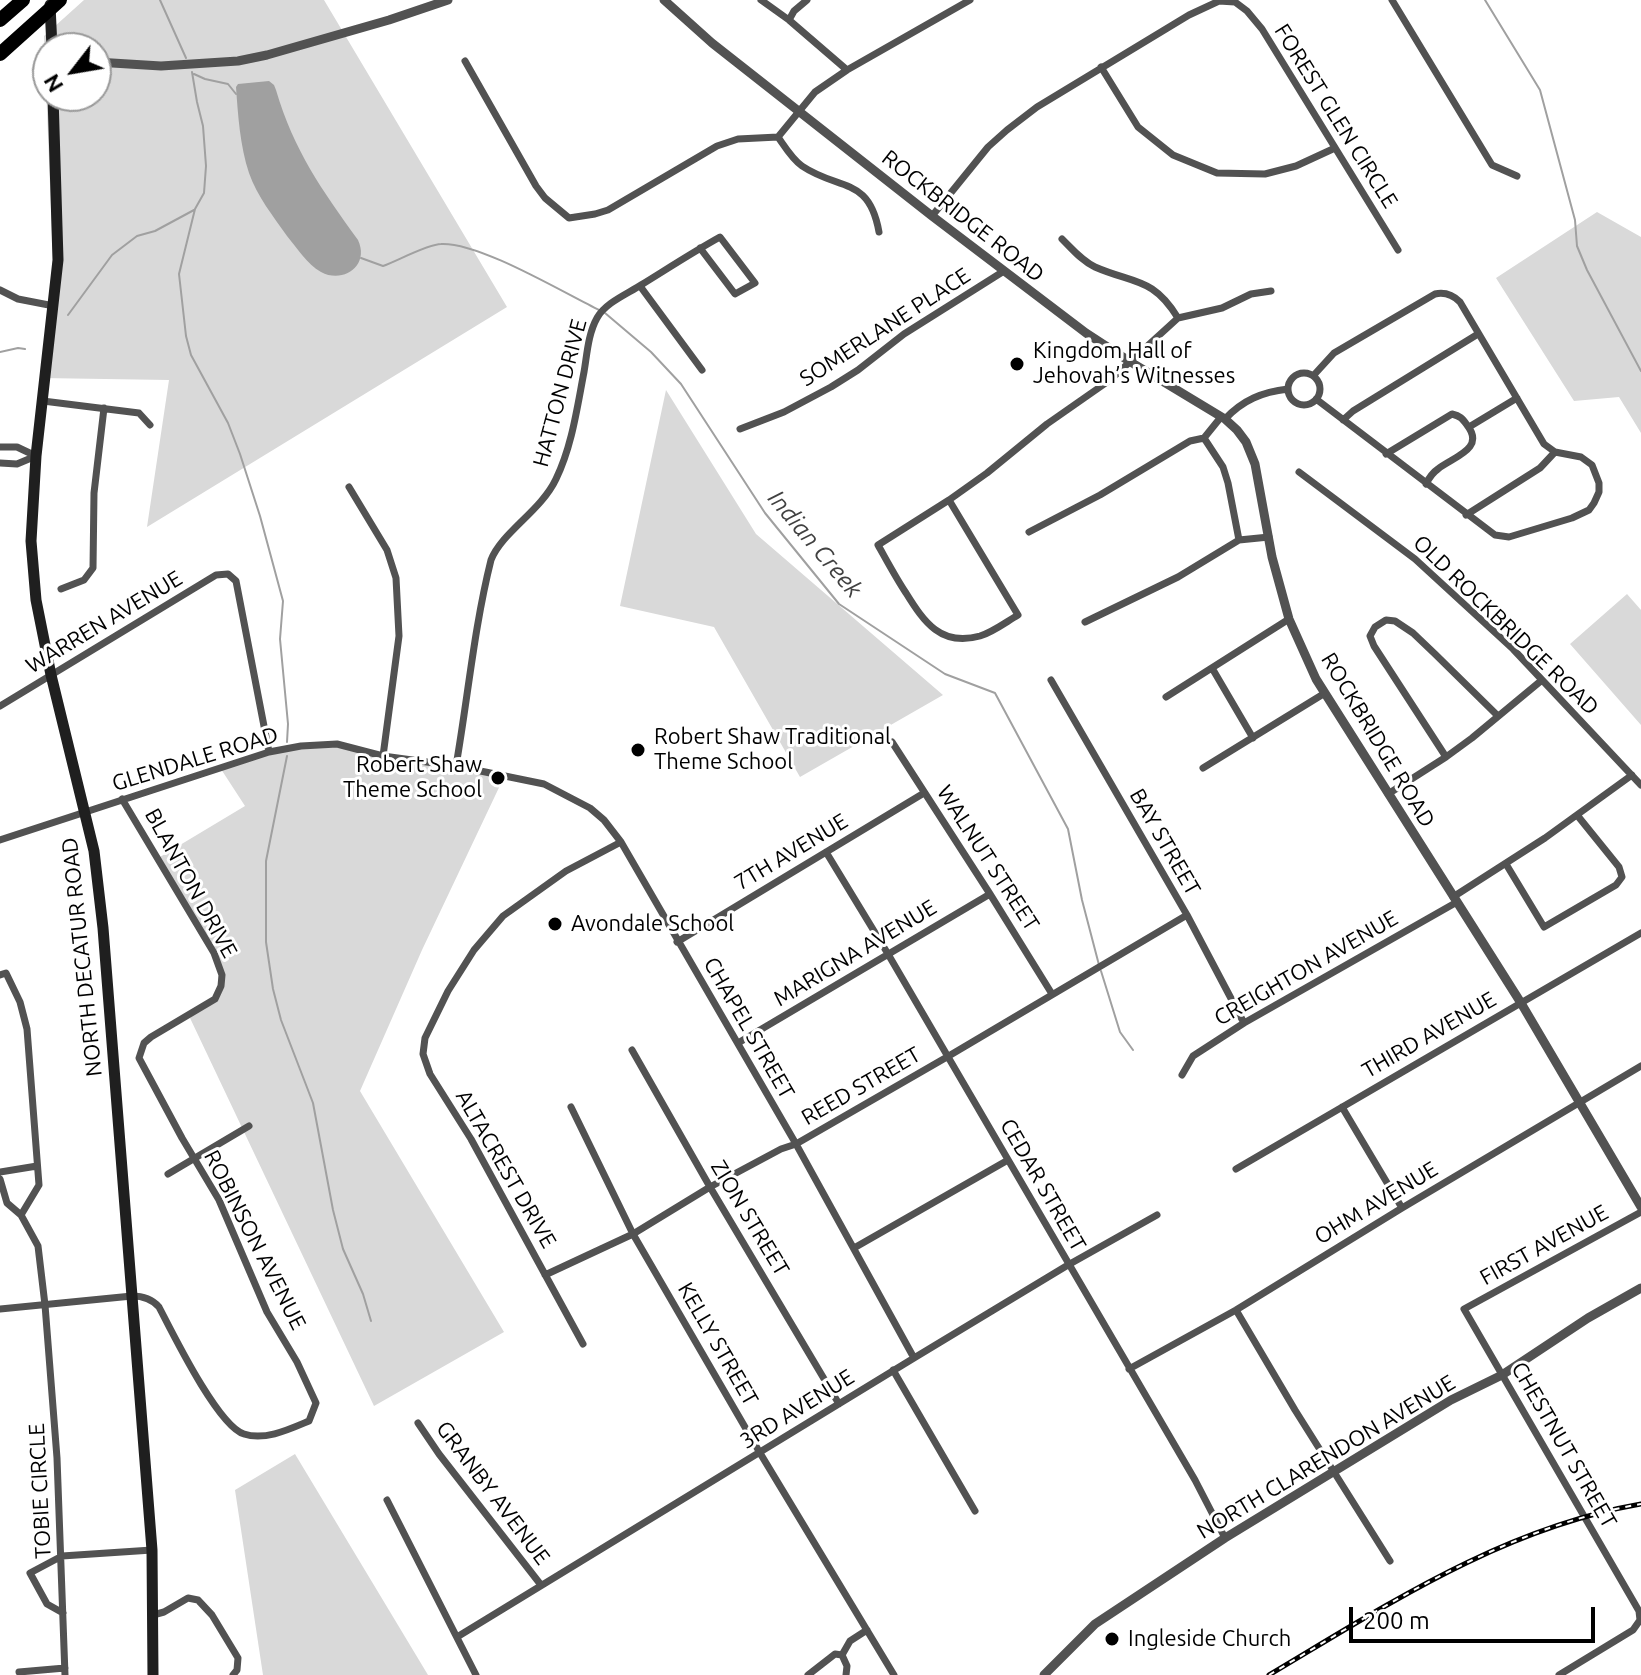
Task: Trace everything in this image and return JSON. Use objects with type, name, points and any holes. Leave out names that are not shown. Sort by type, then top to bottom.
[{"type":"highway","points":[[0,54],[60,0]]},
{"type":"highway","points":[[0,20],[19,3]]},
{"type":"main road","points":[[50,0],[51,32]]},
{"type":"main road","name":"NORTH DECATUR ROAD","points":[[54,112],[58,246],[36,456],[31,541],[36,600],[94,851],[103,928],[152,1550],[153,1675]]},
{"type":"street","points":[[112,63],[161,66],[238,61],[389,20],[448,0]]},
{"type":"street","name":"ROCKBRIDGE ROAD","points":[[664,0],[712,43],[1086,333],[1223,418],[1237,430],[1255,464],[1289,619],[1316,679],[1521,1003],[1641,1210]]},
{"type":"street","points":[[761,0],[847,70]]},
{"type":"street","points":[[789,20],[807,0]]},
{"type":"street","points":[[465,61],[536,186],[569,218],[608,210],[717,146],[738,139],[778,137],[815,92],[847,70],[970,0]]},
{"type":"street","points":[[1392,0],[1492,165],[1517,176]]},
{"type":"street","name":"FOREST GLEN CIRCLE","points":[[932,216],[988,147],[1037,107],[1189,15],[1219,1],[1235,2],[1262,29],[1398,250]]},
{"type":"street","points":[[1101,67],[1138,127],[1173,155],[1217,173],[1265,174],[1296,166],[1335,148]]},
{"type":"street","points":[[778,137],[802,166],[844,183],[864,196],[874,210],[879,232]]},
{"type":"street","points":[[720,237],[755,283],[735,294],[700,248],[720,237]]},
{"type":"street","points":[[1062,239],[1094,266],[1154,289],[1178,318]]},
{"type":"street","name":"HATTON DRIVE","points":[[456,766],[476,627],[495,550],[547,496],[556,479],[576,413],[590,340],[598,317],[615,301],[700,248]]},
{"type":"street","name":"SOMERLANE PLACE","points":[[740,429],[784,412],[831,387],[904,334],[1004,271]]},
{"type":"street","points":[[640,286],[702,370]]},
{"type":"street","points":[[0,290],[18,299],[54,306]]},
{"type":"street","points":[[949,500],[1018,615],[978,637],[945,635],[927,624],[878,545],[987,473],[1047,424],[1110,380],[1178,318],[1222,308],[1251,294],[1271,291]]},
{"type":"street","points":[[1313,376],[1334,353],[1435,294],[1455,297],[1544,444],[1555,452],[1581,457],[1592,465],[1599,492],[1589,510],[1572,518],[1509,537],[1495,535],[1316,399]]},
{"type":"street","points":[[1343,420],[1478,334]]},
{"type":"street","points":[[1304,373],[1313,376],[1320,390],[1316,399],[1306,405],[1296,403],[1289,394],[1291,380],[1304,373]]},
{"type":"street","points":[[1029,532],[1100,495],[1190,441],[1204,438],[1248,399],[1288,389]]},
{"type":"street","points":[[1469,427],[1517,398]]},
{"type":"street","points":[[43,401],[139,413],[150,425]]},
{"type":"street","points":[[61,589],[84,580],[93,568],[94,493],[104,408]]},
{"type":"street","points":[[1386,454],[1452,414],[1461,417],[1474,439],[1469,450],[1436,470],[1426,484]]},
{"type":"street","points":[[1204,438],[1223,467],[1239,540]]},
{"type":"street","points":[[0,447],[17,447],[36,456]]},
{"type":"street","points":[[1466,515],[1540,468],[1555,452]]},
{"type":"street","points":[[0,463],[17,464],[36,456]]},
{"type":"street","name":"OLD ROCKBRIDGE ROAD","points":[[1299,472],[1415,559],[1513,649],[1641,785]]},
{"type":"street","points":[[349,487],[387,550],[396,578],[399,636],[383,756]]},
{"type":"street","points":[[1085,622],[1178,577],[1239,540],[1269,537]]},
{"type":"street","name":"WARREN AVENUE","points":[[0,706],[216,575],[228,574],[236,581],[269,752]]},
{"type":"street","points":[[1166,697],[1289,619]]},
{"type":"street","points":[[1446,757],[1374,646],[1370,636],[1375,627],[1386,620],[1395,621],[1413,633],[1498,716]]},
{"type":"street","points":[[1212,668],[1253,738]]},
{"type":"street","name":"BAY STREET","points":[[1051,680],[1187,915],[1244,1023]]},
{"type":"street","points":[[1388,794],[1446,757],[1542,680]]},
{"type":"street","points":[[1203,768],[1325,693]]},
{"type":"street","name":"WALNUT STREET","points":[[892,742],[1052,994]]},
{"type":"street","name":"GLENDALE ROAD","points":[[0,840],[269,752],[337,744],[383,756],[456,766],[544,784],[590,808],[621,842]]},
{"type":"street","name":"CREIGHTON AVENUE","points":[[1182,1075],[1193,1056],[1455,899],[1632,775]]},
{"type":"street","name":"7TH AVENUE","points":[[677,942],[924,793]]},
{"type":"street","name":"BLANTON DRIVE","points":[[122,799],[214,953],[222,975],[215,999],[151,1037],[140,1051]]},
{"type":"street","points":[[1506,864],[1544,927],[1616,885],[1622,877],[1619,867],[1577,815]]},
{"type":"street","name":"CHAPEL STREET","points":[[621,842],[796,1144],[914,1358]]},
{"type":"street","name":"ALTACREST DRIVE","points":[[583,1344],[471,1139],[430,1074],[423,1054],[425,1038],[448,991],[474,950],[503,916],[566,871],[621,842]]},
{"type":"street","name":"CEDAR STREET","points":[[826,852],[1195,1480],[1225,1538]]},
{"type":"street","name":"MARIGNA AVENUE","points":[[738,1043],[990,894]]},
{"type":"street","name":"REED STREET","points":[[545,1275],[633,1234],[710,1187],[796,1144],[1187,915]]},
{"type":"street","name":"THIRD AVENUE","points":[[1236,1169],[1641,933]]},
{"type":"street","points":[[0,975],[6,973],[20,1002],[27,1029],[39,1185],[21,1215]]},
{"type":"street","name":"ZION STREET","points":[[632,1050],[839,1404]]},
{"type":"street","name":"ROBINSON AVENUE","points":[[132,1296],[155,1302],[225,1420],[235,1431],[250,1436],[268,1435],[309,1421],[316,1403],[297,1362],[267,1312],[219,1200],[143,1067],[140,1051]]},
{"type":"street","name":"OHM AVENUE","points":[[1129,1369],[1236,1310],[1641,1066]]},
{"type":"street","name":"KELLY STREET","points":[[571,1107],[633,1234],[894,1675]]},
{"type":"street","points":[[1342,1107],[1402,1208]]},
{"type":"street","points":[[168,1174],[249,1126]]},
{"type":"street","points":[[854,1248],[1008,1160]]},
{"type":"street","points":[[0,1172],[37,1166]]},
{"type":"street","name":"TOBIE CIRCLE","points":[[0,1179],[7,1203],[21,1215],[38,1246],[57,1458],[65,1672]]},
{"type":"street","name":"FIRST AVENUE","points":[[1464,1309],[1641,1210]]},
{"type":"street","name":"3RD AVENUE","points":[[457,1637],[893,1370],[1157,1215]]},
{"type":"street","name":"NORTH CLARENDON AVENUE","points":[[1044,1675],[1095,1624],[1225,1538],[1451,1400],[1502,1375],[1588,1318],[1641,1288]]},
{"type":"street","points":[[0,1309],[132,1296]]},
{"type":"street","name":"CHESTNUT STREET","points":[[1464,1309],[1639,1611],[1640,1620],[1633,1630],[1559,1675]]},
{"type":"street","points":[[1236,1310],[1390,1561]]},
{"type":"street","points":[[893,1370],[975,1511]]},
{"type":"street","name":"GRANBY AVENUE","points":[[418,1423],[541,1585]]},
{"type":"street","points":[[387,1500],[476,1675]]},
{"type":"street","points":[[63,1613],[47,1604],[30,1573],[62,1556],[152,1550]]},
{"type":"street","points":[[153,1615],[182,1600],[198,1600],[212,1615],[238,1658],[237,1670],[233,1675]]},
{"type":"street","points":[[842,1655],[850,1641],[867,1630]]},
{"type":"street","points":[[808,1675],[835,1654],[842,1655]]},
{"type":"street","points":[[842,1655],[847,1666],[846,1675]]},
{"type":"street","points":[[19,1672],[65,1672]]},
{"type":"shaded area","points":[[84,0],[324,0],[507,307],[147,527],[169,380],[41,378],[53,260],[47,112],[112,112],[112,32],[48,32]]},
{"type":"shaded area","points":[[269,81],[274,85],[291,132],[310,169],[358,240],[360,258],[346,274],[329,275],[311,265],[276,221],[252,181],[241,141],[236,87],[238,84]]},
{"type":"shaded area","points":[[1597,212],[1641,237],[1641,433],[1619,397],[1574,401],[1496,278]]},
{"type":"shaded area","points":[[666,390],[756,534],[943,695],[800,777],[714,627],[620,606]]},
{"type":"shaded area","points":[[1627,594],[1641,610],[1641,725],[1570,644]]},
{"type":"shaded area","points":[[345,746],[504,777],[422,950],[360,1091],[504,1332],[374,1406],[190,1018],[219,992],[218,961],[160,857],[245,806],[219,766],[287,747]]},
{"type":"shaded area","points":[[295,1454],[428,1675],[263,1675],[235,1490]]},
{"type":"waterway","name":"Indian Creek","points":[[160,0],[186,58]]},
{"type":"waterway","points":[[1485,0],[1540,90],[1575,220],[1577,246],[1641,371]]},
{"type":"waterway","points":[[192,72],[203,126],[206,166],[204,193],[195,209],[179,274],[186,336],[191,355],[228,423],[240,454],[283,601],[280,639],[287,742]]},
{"type":"waterway","name":"Indian Creek","points":[[194,74],[228,84],[236,94]]},
{"type":"waterway","points":[[68,315],[112,255],[137,236],[155,231],[194,210]]},
{"type":"waterway","name":"Indian Creek","points":[[361,258],[383,266],[435,245],[457,246],[498,259],[599,310]]},
{"type":"waterway","name":"Indian Creek","points":[[605,313],[651,352],[681,384],[765,513],[839,604],[945,674],[995,693],[1068,829],[1099,965]]},
{"type":"waterway","points":[[0,352],[25,349]]},
{"type":"waterway","points":[[287,756],[266,861],[266,942],[281,1020],[313,1103],[343,1249],[371,1321]]},
{"type":"waterway","name":"Indian Creek","points":[[1101,971],[1120,1032],[1133,1050]]},
{"type":"railway","points":[[1269,1675],[1402,1596],[1494,1550],[1590,1515],[1641,1504]]},
{"type":"place","name":"Kingdom Hall of Jehovah’s Witnesses","points":[[1017,364]]},
{"type":"place","name":"Robert Shaw Traditional Theme School","points":[[638,750]]},
{"type":"place","name":"Robert Shaw Theme School","points":[[498,778]]},
{"type":"place","name":"Avondale School","points":[[555,924]]},
{"type":"place","name":"Ingleside Church","points":[[1112,1639]]}]
